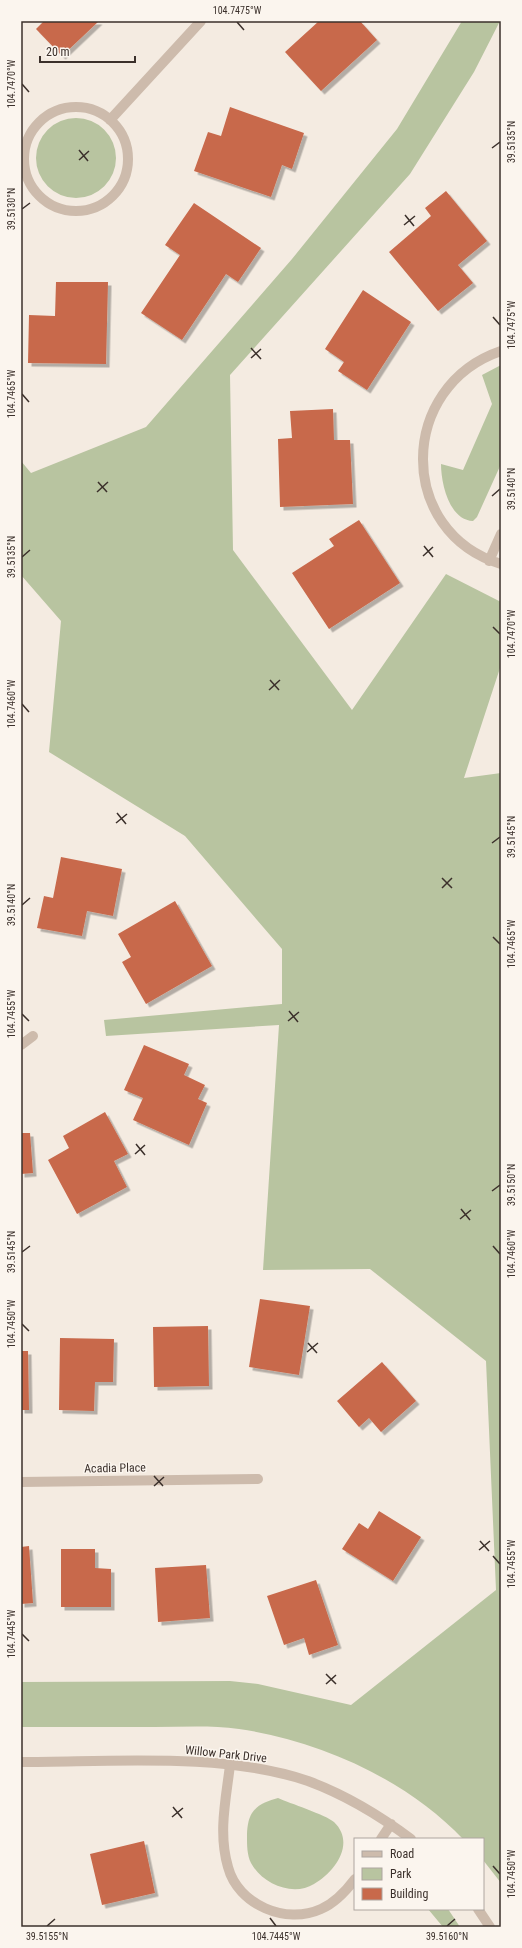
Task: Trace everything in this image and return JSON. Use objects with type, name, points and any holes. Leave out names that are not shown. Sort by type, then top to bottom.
[{"type":"street","points":[[110,120],[201,21]]},
{"type":"street","points":[[75,107],[88,108],[100,112],[110,120],[119,130],[125,141],[128,154],[128,168],[117,191],[107,201],[96,207],[83,210],[70,210],[57,207],[46,201],[36,192],[29,181],[25,169],[25,156],[27,143],[36,127],[51,114],[62,109],[75,107]]},
{"type":"street","points":[[501,351],[490,355],[469,367],[451,383],[437,402],[428,423],[422,446],[422,470],[427,492],[437,514],[451,533],[468,549],[489,560],[501,564]]},
{"type":"street","points":[[489,560],[501,534]]},
{"type":"street","points":[[21,1045],[33,1036]]},
{"type":"street","name":"Acadia Place","points":[[21,1482],[258,1479]]},
{"type":"street","name":"Willow Park Drive","points":[[21,1762],[158,1762],[230,1765],[258,1768],[308,1782],[350,1799],[411,1838]]},
{"type":"street","points":[[230,1765],[222,1834],[223,1845],[232,1878],[244,1896],[256,1904],[276,1912],[286,1914],[310,1913],[322,1909],[343,1894],[354,1880]]},
{"type":"street","points":[[382,1838],[391,1824]]},
{"type":"street","points":[[479,1910],[490,1927]]},
{"type":"green space","points":[[462,21],[500,21],[474,72],[410,174],[230,375],[233,550],[352,710],[446,574],[501,602],[501,665],[464,778],[501,773],[501,1883],[484,1861],[484,1838],[462,1838],[441,1818],[416,1798],[389,1781],[330,1753],[300,1743],[269,1734],[218,1727],[21,1727],[21,1682],[230,1681],[258,1684],[351,1705],[496,1590],[486,1361],[370,1269],[263,1270],[279,1025],[106,1036],[104,1020],[282,1004],[282,949],[185,836],[49,752],[61,621],[21,575],[21,461],[31,473],[146,427],[292,259],[397,129]]},
{"type":"green space","points":[[68,118],[84,118],[105,129],[116,150],[116,166],[105,187],[84,198],[68,198],[54,192],[47,187],[42,180],[36,166],[36,150],[42,136],[47,129],[54,124]]},
{"type":"green space","points":[[501,365],[501,464],[477,517],[473,521],[465,519],[452,508],[445,490],[441,472],[441,464],[463,470],[492,404],[482,375]]},
{"type":"green space","points":[[278,1798],[330,1819],[340,1830],[343,1839],[343,1848],[335,1865],[322,1879],[306,1888],[288,1889],[270,1882],[256,1870],[250,1860],[247,1833],[251,1815],[260,1805]]},
{"type":"green space","points":[[429,1910],[449,1910],[460,1927],[443,1927]]},
{"type":"building","points":[[44,21],[99,21],[62,56],[36,29]]},
{"type":"building","points":[[319,21],[360,21],[377,40],[321,91],[285,52]]},
{"type":"building","points":[[230,107],[304,133],[292,169],[282,165],[271,197],[194,171],[208,132],[221,136]]},
{"type":"building","points":[[446,191],[487,241],[458,265],[473,283],[438,311],[389,252],[431,216],[425,208]]},
{"type":"building","points":[[194,203],[261,248],[238,282],[226,274],[182,340],[141,313],[180,255],[165,245]]},
{"type":"building","points":[[56,282],[108,282],[106,364],[28,363],[29,315],[55,316]]},
{"type":"building","points":[[363,290],[411,322],[367,390],[338,371],[344,362],[325,349]]},
{"type":"building","points":[[333,409],[334,440],[350,440],[353,504],[280,507],[278,439],[292,438],[290,411]]},
{"type":"building","points":[[359,520],[400,583],[329,629],[292,573],[334,546],[329,539]]},
{"type":"building","points":[[61,857],[122,869],[113,916],[87,911],[82,936],[37,928],[44,896],[53,898]]},
{"type":"building","points":[[175,901],[212,966],[146,1004],[122,962],[131,957],[118,934]]},
{"type":"building","points":[[144,1045],[189,1064],[184,1075],[205,1085],[198,1099],[207,1103],[189,1145],[133,1120],[143,1098],[124,1090]]},
{"type":"building","points":[[105,1112],[128,1154],[114,1161],[127,1187],[77,1214],[48,1160],[69,1148],[63,1136]]},
{"type":"building","points":[[21,1133],[30,1133],[33,1173],[21,1174]]},
{"type":"building","points":[[260,1299],[310,1306],[299,1375],[249,1367]]},
{"type":"building","points":[[208,1326],[209,1386],[154,1387],[153,1327]]},
{"type":"building","points":[[60,1338],[114,1339],[113,1382],[95,1382],[94,1411],[59,1410]]},
{"type":"building","points":[[21,1351],[28,1351],[29,1410],[21,1410]]},
{"type":"building","points":[[382,1362],[416,1401],[381,1432],[369,1418],[359,1427],[337,1401]]},
{"type":"building","points":[[379,1511],[421,1537],[393,1581],[342,1549],[359,1523],[368,1529]]},
{"type":"building","points":[[29,1546],[33,1603],[21,1604],[21,1547]]},
{"type":"building","points":[[61,1549],[95,1549],[95,1568],[111,1569],[111,1607],[61,1607]]},
{"type":"building","points":[[206,1565],[210,1618],[158,1622],[155,1568]]},
{"type":"building","points":[[316,1580],[338,1645],[309,1655],[304,1638],[284,1645],[267,1596]]},
{"type":"building","points":[[144,1841],[155,1893],[102,1905],[90,1854]]}]
